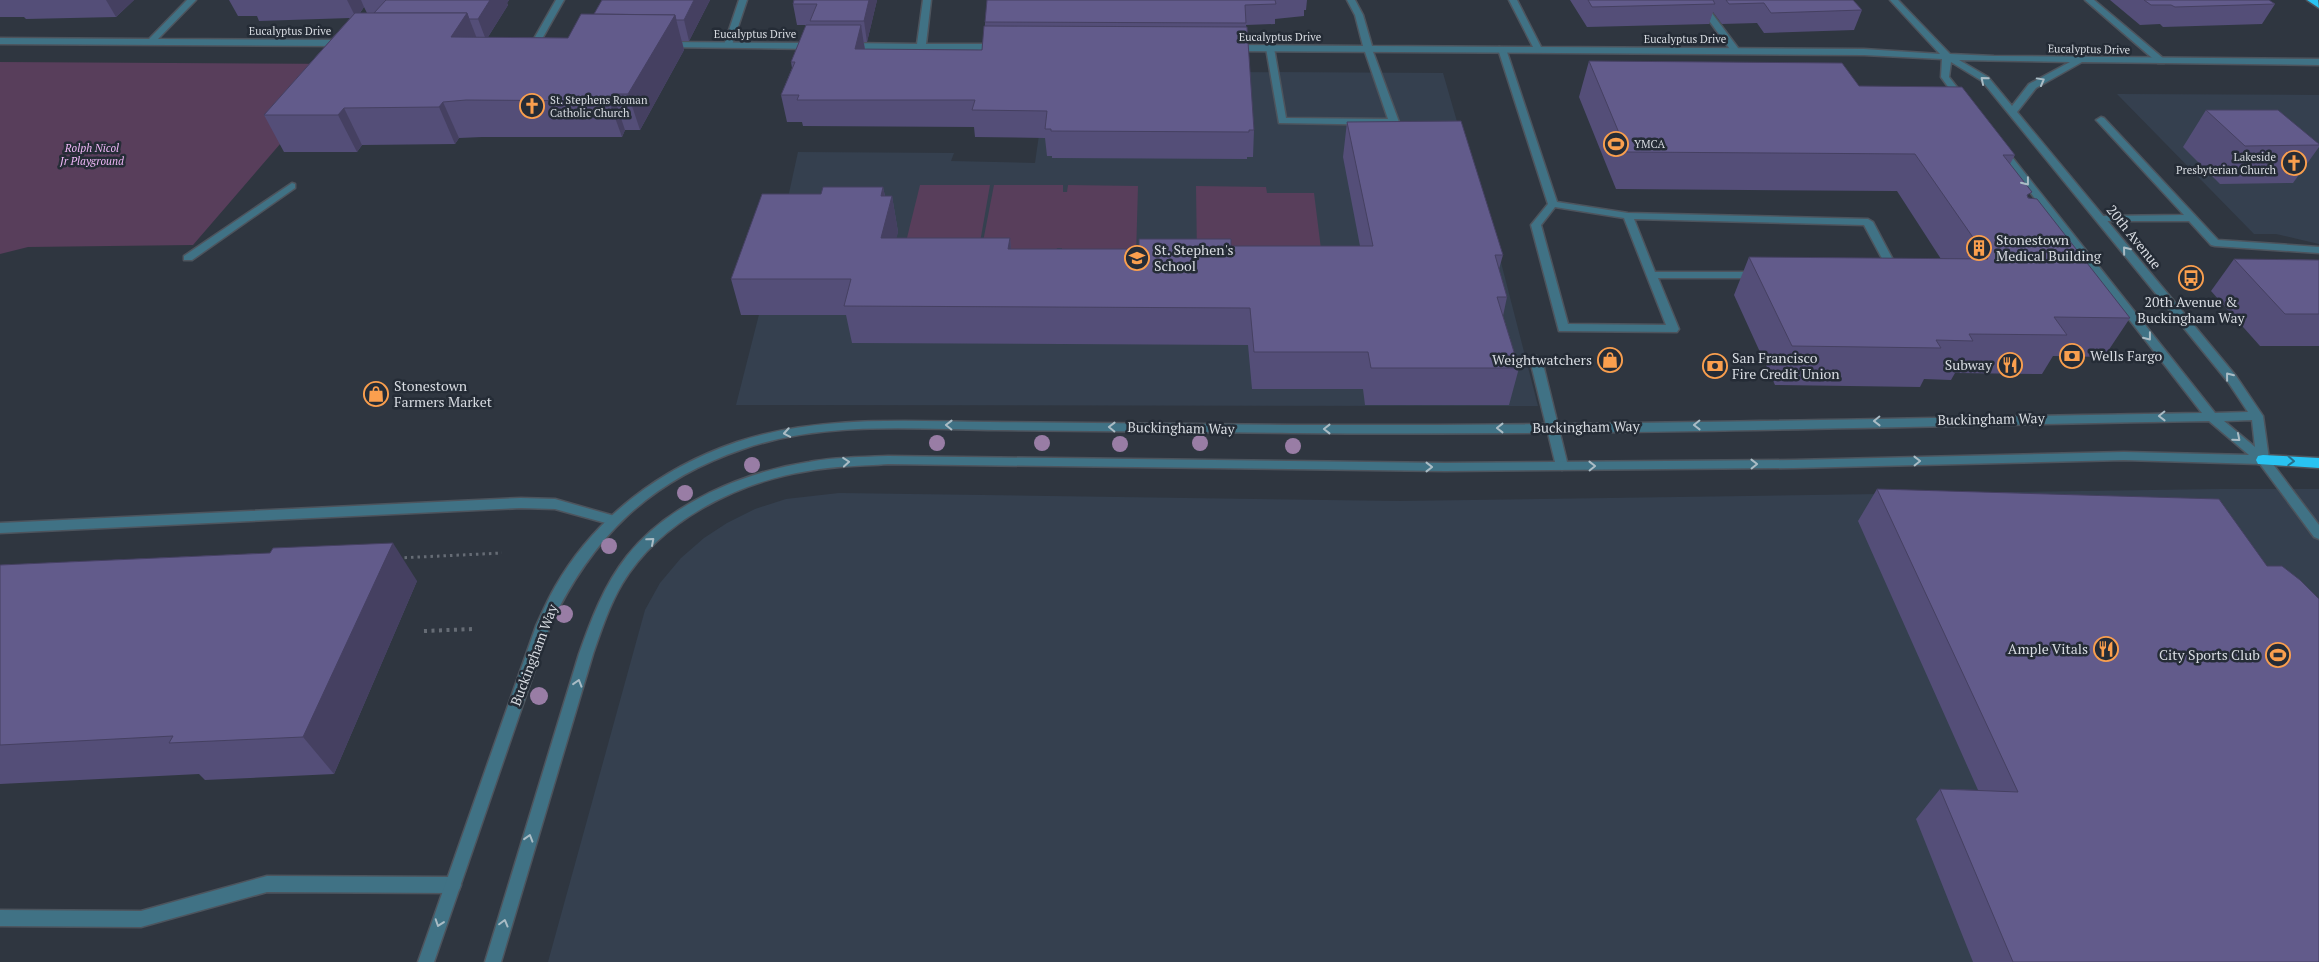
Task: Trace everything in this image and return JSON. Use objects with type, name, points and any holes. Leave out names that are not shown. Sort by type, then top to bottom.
[{"type":"highway","points":[[2312,0],[2319,5]]},
{"type":"highway","points":[[2263,460],[2319,462]]},
{"type":"street","points":[[151,42],[192,0]]},
{"type":"street","points":[[534,44],[560,0]]},
{"type":"street","points":[[728,45],[743,0]]},
{"type":"street","points":[[921,46],[927,0]]},
{"type":"street","points":[[1270,48],[1282,121],[1394,122],[1368,49],[1361,22],[1351,0]]},
{"type":"street","points":[[1513,0],[1538,49]]},
{"type":"street","points":[[1698,0],[1735,50]]},
{"type":"street","name":"20th Avenue","points":[[1894,0],[1947,56],[1985,79],[2232,379],[2257,416],[2263,460]]},
{"type":"street","points":[[2089,0],[2161,61]]},
{"type":"street","name":"Eucalyptus Drive","points":[[0,41],[348,41]]},
{"type":"street","name":"Eucalyptus Drive","points":[[659,45],[824,46]]},
{"type":"street","points":[[844,46],[1011,47]]},
{"type":"street","name":"Eucalyptus Drive","points":[[1220,48],[1735,50],[1886,52],[2080,61],[2319,62]]},
{"type":"street","points":[[1502,49],[1553,204]]},
{"type":"street","points":[[1947,56],[1945,78],[1969,109]]},
{"type":"street","points":[[2012,112],[2028,88],[2080,61]]},
{"type":"street","points":[[2101,120],[2215,243],[2319,250]]},
{"type":"street","name":"20th Avenue","points":[[1993,140],[2062,233],[2211,416],[2263,460],[2319,534]]},
{"type":"street","points":[[188,258],[292,186]]},
{"type":"street","points":[[1553,204],[1628,216],[1868,222],[1896,275],[1886,275]]},
{"type":"street","points":[[1553,204],[1536,225],[1563,328],[1673,329],[1628,216]]},
{"type":"street","points":[[2100,219],[2192,218]]},
{"type":"street","points":[[1652,275],[1769,275]]},
{"type":"street","points":[[1536,360],[1562,466]]},
{"type":"street","name":"Buckingham Way","points":[[426,962],[546,618],[568,575],[598,534],[638,498],[679,471],[727,450],[782,434],[833,426],[1300,429],[1554,428],[2257,416]]},
{"type":"street","points":[[493,962],[514,885],[594,633],[617,581],[645,545],[677,518],[711,498],[755,481],[798,468],[845,462],[888,460],[1380,467],[1804,464],[2124,456],[2263,460]]},
{"type":"street","points":[[0,528],[521,503],[555,504],[613,520]]},
{"type":"street","points":[[0,918],[140,919],[267,884],[453,885]]},
{"type":"path","points":[[396,558],[502,553]]},
{"type":"path","points":[[424,631],[473,629]]},
{"type":"shaded area","name":"St. Stephen's School","points":[[1048,71],[1443,73],[1473,177],[1479,177],[1538,406],[736,405],[784,216],[798,152],[954,153],[951,161],[1035,163]]},
{"type":"shaded area","points":[[2117,94],[2319,95],[2319,244],[2276,234],[2254,234]]},
{"type":"shaded area","points":[[2319,489],[2319,962],[548,962],[645,610],[660,583],[681,558],[704,538],[727,523],[755,509],[786,499],[839,493],[1399,501]]},
{"type":"green space","name":"Rolph Nicol Jr Playground","points":[[0,62],[349,64],[193,245],[28,247],[0,254]]},
{"type":"green space","points":[[920,185],[990,185],[978,254],[903,254]]},
{"type":"green space","points":[[994,185],[1063,185],[1063,192],[1067,192],[1068,185],[1138,186],[1136,256],[1061,255],[1062,248],[1057,248],[1056,255],[982,247]]},
{"type":"green space","points":[[1196,186],[1266,187],[1267,193],[1314,193],[1321,249],[1197,256]]},
{"type":"building","points":[[386,0],[490,0],[478,19],[469,19],[467,13],[374,13]]},
{"type":"building","points":[[602,0],[694,0],[684,20],[676,20],[675,15],[594,14]]},
{"type":"building","points":[[794,0],[869,0],[864,21],[810,21],[817,4],[793,4]]},
{"type":"building","points":[[987,0],[1275,0],[1276,4],[1245,5],[1246,23],[985,22]]},
{"type":"building","points":[[1588,0],[1713,0],[1715,4],[1592,7]]},
{"type":"building","points":[[1726,0],[1853,0],[1862,10],[1771,13],[1764,3],[1729,4]]},
{"type":"building","points":[[2144,0],[2269,0],[2275,4],[2175,7],[2171,5],[2151,5]]},
{"type":"building","points":[[355,13],[467,13],[451,37],[568,38],[581,14],[675,15],[628,94],[613,94],[609,101],[466,100],[443,102],[439,107],[344,108],[338,115],[264,115]]},
{"type":"building","points":[[806,25],[861,25],[855,49],[982,50],[984,26],[1247,27],[1254,130],[1249,130],[1249,132],[1051,131],[1051,129],[1045,129],[1047,111],[972,110],[975,100],[797,100],[799,95],[781,95],[795,62],[791,62]]},
{"type":"building","points":[[1589,61],[1842,63],[1859,86],[1962,87],[2015,155],[2003,155],[2032,192],[2027,195],[2028,198],[2037,199],[2130,318],[2054,317],[2067,335],[1969,334],[1973,341],[1936,340],[1941,348],[1792,346],[1749,257],[1988,259],[1915,154],[1627,152]]},
{"type":"building","points":[[2206,110],[2278,110],[2319,145],[2245,146]]},
{"type":"building","points":[[1461,121],[1503,255],[1495,255],[1507,297],[1497,297],[1519,368],[1371,368],[1368,352],[1254,352],[1250,308],[844,306],[851,279],[731,279],[762,194],[821,194],[823,187],[883,187],[881,196],[892,196],[881,238],[1010,238],[1008,249],[1139,249],[1139,239],[1231,239],[1231,246],[1373,246],[1347,122]]},
{"type":"building","points":[[2234,259],[2319,260],[2319,314],[2285,314]]},
{"type":"building","points":[[1877,489],[2219,499],[2267,566],[2282,566],[2300,580],[2319,599],[2319,962],[2013,962],[1940,789],[2018,792]]},
{"type":"building","points":[[393,543],[303,737],[169,743],[173,736],[0,745],[0,565],[270,553],[273,548]]},
{"type":"place","name":"St. Stephens Roman Catholic Church","points":[[532,106]]},
{"type":"place","name":"YMCA","points":[[1616,144]]},
{"type":"place","name":"Lakeside Presbyterian Church","points":[[2294,163]]},
{"type":"place","name":"Stonestown Medical Building","points":[[1979,248]]},
{"type":"place","name":"St. Stephen's School","points":[[1137,258]]},
{"type":"place","name":"20th Avenue & Buckingham Way","points":[[2191,278]]},
{"type":"place","name":"Wells Fargo","points":[[2072,356]]},
{"type":"place","name":"Weightwatchers","points":[[1610,360]]},
{"type":"place","name":"Subway","points":[[2010,365]]},
{"type":"place","name":"San Francisco Fire Credit Union","points":[[1715,366]]},
{"type":"place","name":"Stonestown Farmers Market","points":[[376,394]]},
{"type":"place","name":"Ample Vitals","points":[[2106,649]]},
{"type":"place","name":"City Sports Club","points":[[2278,655]]}]
